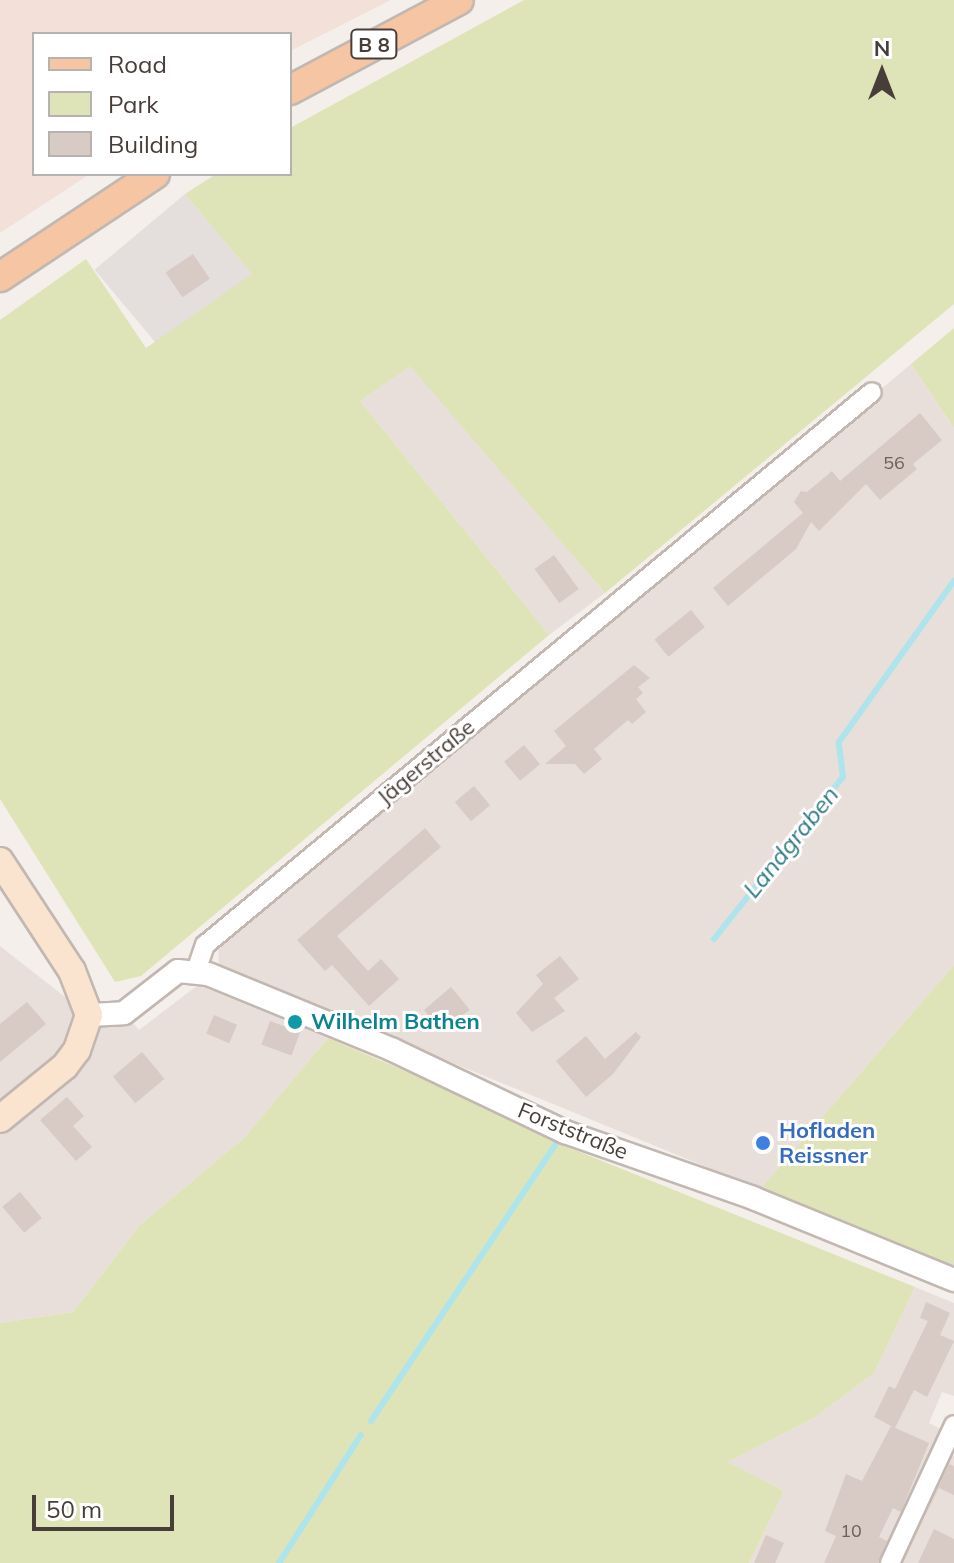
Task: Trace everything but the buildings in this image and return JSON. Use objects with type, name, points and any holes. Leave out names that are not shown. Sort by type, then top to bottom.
[{"type":"main road","name":"B 8","points":[[292,89],[459,0]]},
{"type":"main road","points":[[0,277],[152,176]]},
{"type":"main road","points":[[0,861],[72,971],[89,1015],[83,1037],[65,1066],[0,1119]]},
{"type":"street","name":"Jägerstraße","points":[[196,971],[205,945],[872,392]]},
{"type":"street","points":[[89,1015],[124,1013],[169,974],[196,971]]},
{"type":"street","name":"Forststraße","points":[[196,971],[393,1050],[565,1132],[753,1198],[954,1280]]},
{"type":"street","points":[[890,1563],[954,1425]]},
{"type":"shaded area","points":[[0,0],[391,0],[292,50],[292,32],[32,32],[32,176],[87,176],[0,233]]},
{"type":"shaded area","points":[[185,194],[252,274],[161,350],[95,270]]},
{"type":"shaded area","points":[[911,364],[954,428],[954,965],[760,1189],[219,967],[218,944]]},
{"type":"shaded area","points":[[410,365],[605,593],[549,635],[360,401]]},
{"type":"shaded area","points":[[0,946],[88,1015],[124,1013],[139,1030],[198,985],[328,1038],[244,1138],[140,1225],[73,1312],[0,1323]]},
{"type":"shaded area","points":[[915,1287],[954,1303],[954,1396],[942,1392],[929,1423],[947,1432],[885,1563],[749,1563],[784,1491],[726,1462],[814,1418],[874,1373]]},
{"type":"shaded area","points":[[945,1453],[954,1456],[954,1563],[894,1563]]},
{"type":"green space","points":[[524,0],[954,0],[954,304],[605,593],[410,366],[360,401],[549,635],[141,976],[115,982],[0,799],[0,320],[86,259],[146,348],[252,274],[185,194],[213,176],[292,176],[292,127]]},
{"type":"green space","points":[[954,328],[954,428],[911,364]]},
{"type":"green space","points":[[954,965],[954,1268],[760,1189]]},
{"type":"green space","points":[[328,1038],[564,1139],[565,1146],[915,1287],[874,1373],[814,1418],[727,1462],[784,1491],[749,1563],[0,1563],[0,1323],[73,1312],[140,1225],[244,1138]]},
{"type":"waterway","name":"Landgraben","points":[[714,939],[843,777],[839,742],[954,581]]},
{"type":"waterway","name":"Landgraben","points":[[371,1421],[555,1145]]},
{"type":"waterway","name":"Landgraben","points":[[279,1563],[361,1435]]},
{"type":"place","name":"Wilhelm Bathen","points":[[295,1022]]},
{"type":"place","name":"Hofladen Reissner","points":[[763,1143]]}]
